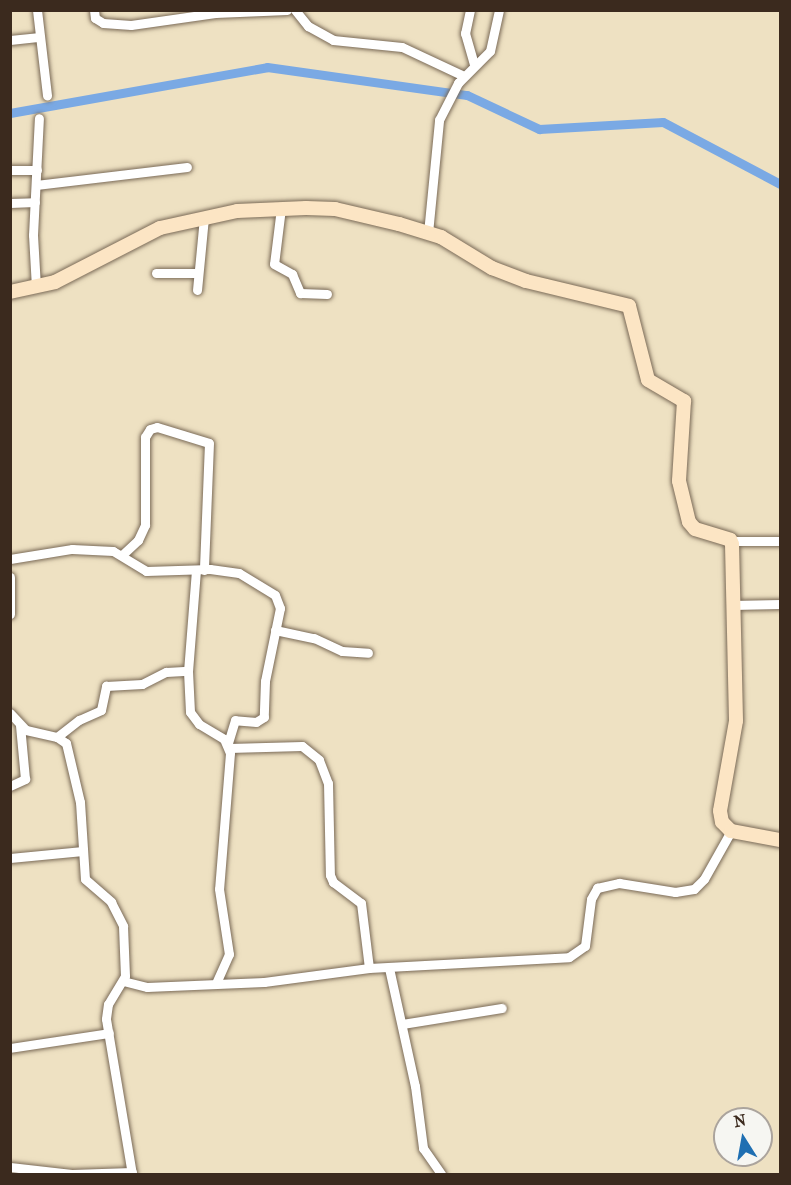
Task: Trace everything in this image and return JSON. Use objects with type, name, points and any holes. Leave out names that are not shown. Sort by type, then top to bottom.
[{"type":"street","points":[[37,10],[47,95]]},
{"type":"street","points":[[94,10],[95,18],[103,23],[131,25],[215,13],[287,10]]},
{"type":"street","points":[[295,10],[308,26],[333,40],[402,47],[461,80]]},
{"type":"street","points":[[470,10],[465,33],[474,64]]},
{"type":"street","points":[[428,233],[436,134],[445,105],[461,80],[491,48],[499,10]]},
{"type":"street","points":[[10,40],[40,37]]},
{"type":"street","points":[[36,287],[35,202],[39,118]]},
{"type":"street","points":[[36,185],[187,167]]},
{"type":"street","points":[[10,170],[37,170]]},
{"type":"street","points":[[10,203],[35,202]]},
{"type":"street","points":[[281,208],[274,264],[292,274],[300,293],[327,294]]},
{"type":"street","points":[[10,292],[36,287],[71,274],[160,228],[204,217],[281,208],[335,209],[428,233],[492,268],[526,281],[629,306],[648,380],[684,401],[679,481],[689,522],[695,529],[731,541],[780,541]]},
{"type":"street","points":[[196,290],[204,217]]},
{"type":"street","points":[[156,273],[198,273]]},
{"type":"street","points":[[122,555],[138,540],[145,525],[146,433],[157,427],[204,439],[211,452],[189,671],[193,718],[229,746],[302,746],[319,760],[328,783],[330,874],[333,882],[357,898],[363,908],[369,968]]},
{"type":"street","points":[[731,541],[736,721],[720,811],[722,822],[731,831],[780,840]]},
{"type":"street","points":[[10,559],[72,549],[105,550],[122,555],[132,565],[146,571],[200,570],[239,573],[276,595],[280,608],[265,681],[264,717],[256,722],[235,720],[229,746],[219,889],[229,954],[217,981]]},
{"type":"street","points":[[10,577],[10,614]]},
{"type":"street","points":[[732,605],[780,604]]},
{"type":"street","points":[[275,630],[314,638],[342,651],[369,652]]},
{"type":"street","points":[[57,737],[79,720],[100,710],[106,686],[142,684],[161,674],[189,671]]},
{"type":"street","points":[[10,713],[20,725],[37,735],[57,737],[66,743],[75,771],[88,885],[111,902],[120,917],[123,981],[106,1011],[132,1173],[72,1173],[10,1167]]},
{"type":"street","points":[[10,786],[25,779],[20,725]]},
{"type":"street","points":[[123,981],[147,987],[217,981],[264,982],[369,968],[537,962],[577,955],[587,940],[591,899],[597,888],[619,883],[675,892],[694,889],[704,879],[731,831]]},
{"type":"street","points":[[10,858],[83,851]]},
{"type":"street","points":[[389,968],[402,1024],[423,1148],[441,1174]]},
{"type":"street","points":[[402,1024],[502,1008]]},
{"type":"street","points":[[10,1048],[109,1033]]},
{"type":"waterway","points":[[10,113],[267,67],[467,95],[539,129],[663,122],[780,184]]}]
